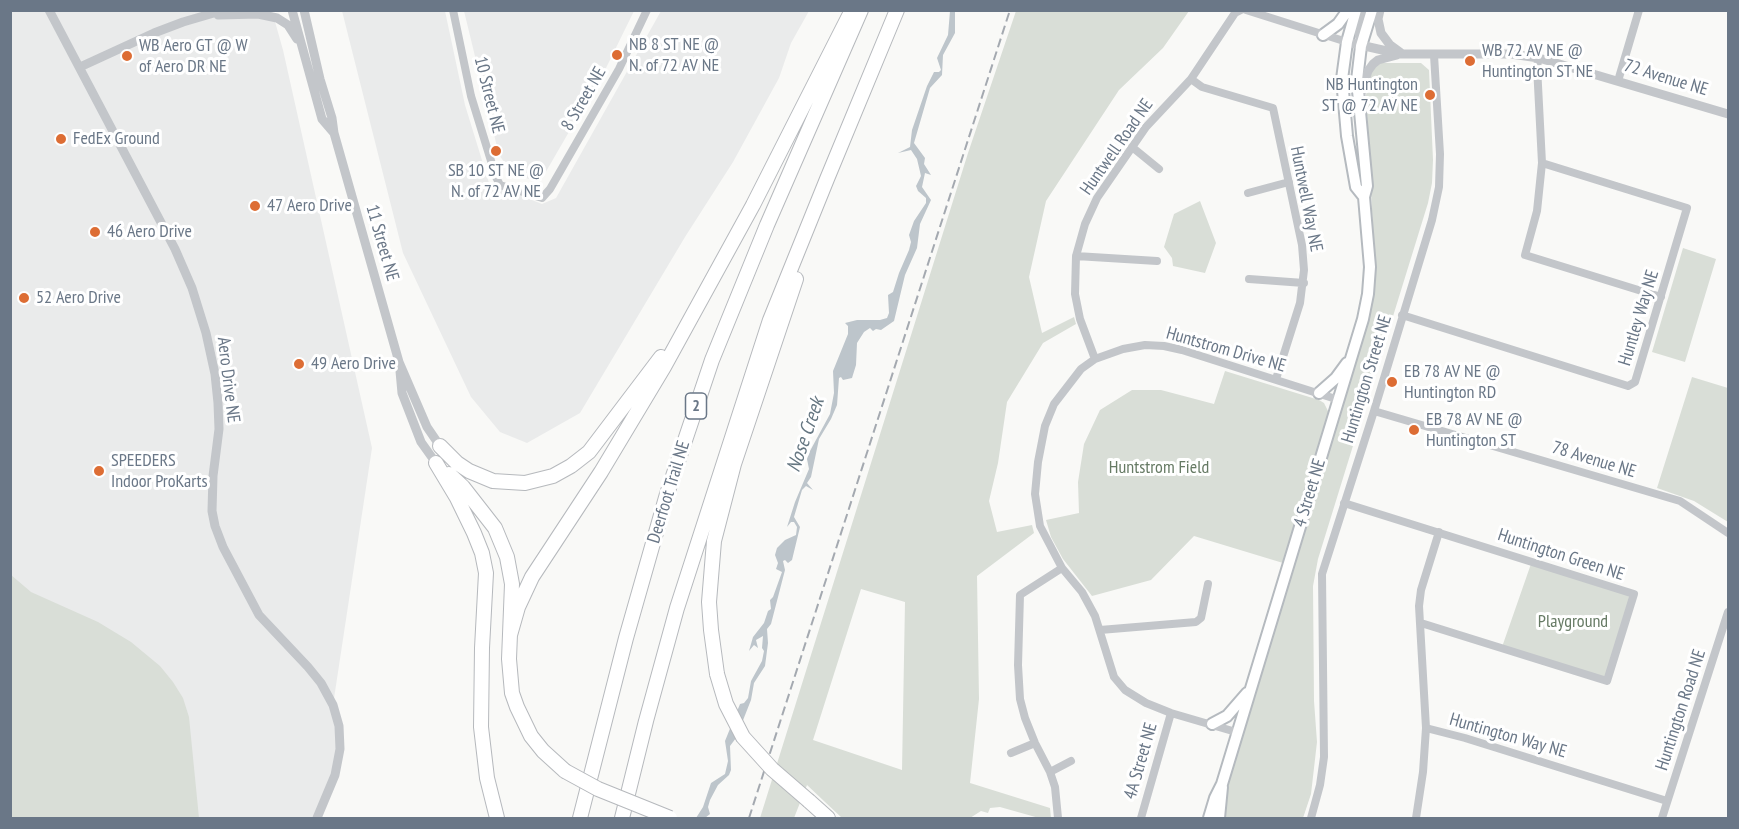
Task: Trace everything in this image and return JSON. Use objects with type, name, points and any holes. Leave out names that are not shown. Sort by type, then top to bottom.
[{"type":"highway","points":[[510,635],[518,607],[532,577],[601,472],[702,298],[753,205],[852,10]]},
{"type":"highway","name":"Deerfoot Trail NE","points":[[580,819],[626,638],[667,494],[712,360],[766,225],[861,10]]},
{"type":"highway","points":[[622,819],[668,642],[770,320],[897,10]]},
{"type":"highway","points":[[827,179],[820,211],[734,465],[718,522],[709,602],[717,674],[726,704],[743,737],[772,769],[828,819]]},
{"type":"highway","points":[[440,446],[469,471],[493,481],[525,483],[545,479],[562,472],[580,460],[600,438],[663,355],[702,298]]},
{"type":"highway","points":[[436,463],[463,487],[495,528],[507,556],[512,584],[509,658],[512,693],[524,723],[537,743],[566,771],[598,789],[670,819]]},
{"type":"highway","points":[[436,463],[474,533],[486,573],[481,727],[487,778],[497,819]]},
{"type":"main road","points":[[1323,35],[1338,24],[1348,10]]},
{"type":"main road","name":"4 Street NE","points":[[1356,10],[1347,42],[1342,80],[1347,136],[1356,187],[1364,197]]},
{"type":"main road","name":"4 Street NE","points":[[1209,819],[1364,319],[1370,267],[1357,80],[1361,46],[1372,10]]},
{"type":"main road","points":[[1318,393],[1335,378],[1354,353]]},
{"type":"main road","points":[[1212,724],[1227,716],[1251,688]]},
{"type":"main road","name":"4 Street NE","points":[[1219,819],[1222,799],[1221,784]]},
{"type":"street","name":"Aero Drive NE","points":[[49,10],[126,160],[175,249],[192,288],[206,333],[215,374],[219,429],[212,511],[223,547],[259,615],[308,667],[321,683],[333,705],[339,726],[339,749],[334,775],[317,819]]},
{"type":"street","points":[[80,67],[154,33],[224,10]]},
{"type":"street","name":"11 Street NE","points":[[292,10],[322,118],[334,133]]},
{"type":"street","name":"11 Street NE","points":[[304,10],[334,133],[399,363],[427,427],[440,446]]},
{"type":"street","name":"10 Street NE","points":[[453,10],[472,99],[496,177],[500,185],[542,198]]},
{"type":"street","name":"8 Street NE","points":[[542,198],[550,189],[619,69],[647,10]]},
{"type":"street","name":"Huntwell Road NE","points":[[1095,358],[1080,319],[1075,294],[1076,256],[1085,224],[1097,198],[1132,147],[1168,101],[1191,79],[1235,13],[1241,10]]},
{"type":"street","points":[[1246,10],[1347,42]]},
{"type":"street","points":[[1361,46],[1358,26],[1363,10]]},
{"type":"street","points":[[1380,10],[1377,19],[1381,33],[1401,54]]},
{"type":"street","points":[[1618,81],[1639,10]]},
{"type":"street","points":[[204,16],[258,14],[277,18],[288,25],[301,44]]},
{"type":"street","name":"72 Avenue NE","points":[[1347,42],[1401,54],[1511,54],[1539,58],[1728,114]]},
{"type":"street","points":[[1358,101],[1373,64],[1378,60],[1401,54]]},
{"type":"street","name":"Huntington Street NE","points":[[1311,819],[1320,785],[1324,757],[1322,574],[1432,220],[1439,187],[1440,154],[1434,55]]},
{"type":"street","points":[[1539,58],[1537,69],[1542,163],[1537,212],[1525,255],[1660,297]]},
{"type":"street","name":"Huntwell Way NE","points":[[1191,79],[1202,87],[1273,108],[1302,245],[1304,284],[1276,380]]},
{"type":"street","points":[[1132,147],[1159,169]]},
{"type":"street","name":"Huntley Way NE","points":[[1402,315],[1628,386],[1635,382],[1688,208],[1542,163]]},
{"type":"street","points":[[1248,193],[1289,182]]},
{"type":"street","points":[[1076,256],[1157,261]]},
{"type":"street","points":[[1249,279],[1304,284]]},
{"type":"street","name":"Huntstrom Drive NE","points":[[1236,732],[1171,713],[1146,702],[1125,690],[1114,676],[1095,615],[1082,592],[1062,568],[1040,526],[1035,494],[1045,426],[1054,404],[1081,369],[1095,358],[1145,345],[1182,350],[1339,400]]},
{"type":"street","name":"11 Street NE","points":[[399,363],[402,393],[421,442],[436,463]]},
{"type":"street","name":"78 Avenue NE","points":[[1374,411],[1680,501],[1728,533]]},
{"type":"street","name":"Huntington Green NE","points":[[1344,503],[1634,594],[1607,681],[1421,623]]},
{"type":"street","name":"Huntington Way NE","points":[[1439,532],[1421,590],[1419,606],[1426,728],[1667,801]]},
{"type":"street","points":[[1058,819],[1055,787],[1025,718],[1020,699],[1018,665],[1020,595],[1062,568]]},
{"type":"street","points":[[1100,630],[1196,622],[1201,618],[1208,584]]},
{"type":"street","name":"Huntington Road NE","points":[[1662,819],[1728,612]]},
{"type":"street","name":"4A Street NE","points":[[1141,819],[1171,713]]},
{"type":"street","points":[[1417,818],[1426,728]]},
{"type":"street","points":[[1011,753],[1035,743]]},
{"type":"street","points":[[1050,772],[1071,761]]},
{"type":"shaded area","points":[[10,11],[272,11],[283,50],[372,448],[333,705],[339,726],[335,775],[316,818],[11,818]]},
{"type":"shaded area","points":[[342,11],[445,11],[465,105],[489,183],[542,204],[556,198],[661,11],[809,11],[791,43],[779,78],[733,162],[685,237],[580,413],[527,443],[500,432],[471,397],[403,253]]},
{"type":"shaded area","points":[[464,11],[634,11],[606,68],[544,175],[529,179],[513,174],[499,155]]},
{"type":"shaded area","points":[[950,11],[955,11],[955,33],[943,55],[942,75],[930,88],[914,143],[925,158],[924,164],[931,175],[925,173],[922,187],[931,200],[920,224],[917,248],[905,275],[894,321],[881,330],[873,331],[870,328],[864,332],[857,343],[856,365],[852,378],[843,380],[839,378],[837,405],[819,439],[811,477],[807,483],[813,490],[806,486],[802,490],[794,517],[800,527],[792,560],[788,563],[783,561],[785,570],[771,624],[767,629],[765,666],[754,683],[751,700],[736,738],[730,746],[731,770],[729,775],[718,785],[710,800],[708,807],[710,814],[705,818],[696,818],[703,807],[711,783],[725,774],[728,761],[725,741],[740,704],[748,698],[751,681],[762,661],[763,636],[756,640],[758,648],[754,645],[749,651],[753,637],[771,609],[770,600],[782,572],[776,569],[777,548],[785,540],[796,535],[797,527],[794,522],[787,527],[809,469],[807,459],[810,451],[830,414],[834,393],[833,371],[848,334],[848,326],[845,323],[887,318],[888,295],[893,292],[909,250],[911,242],[909,235],[914,221],[926,203],[926,198],[916,186],[921,176],[917,159],[911,150],[898,153],[910,147],[912,130],[927,86],[934,72],[941,70],[937,58],[948,35]]},
{"type":"green space","points":[[1016,11],[1189,11],[1163,48],[1119,90],[1046,201],[1029,277],[1042,333],[1074,317],[1076,324],[1043,343],[1007,402],[998,463],[989,501],[997,532],[1032,525],[1034,533],[977,576],[979,699],[970,783],[1050,808],[1051,818],[1039,818],[1000,807],[990,808],[988,813],[981,811],[970,818],[842,818],[807,785],[794,818],[760,818],[968,153]],"holes":[[[861,589],[905,602],[902,770],[813,740]]]},
{"type":"green space","points":[[1381,63],[1421,63],[1429,70],[1432,183],[1428,203],[1318,559],[1313,586],[1314,701],[1317,742],[1311,794],[1303,818],[1225,818],[1228,786],[1240,742],[1371,312],[1375,269],[1366,95],[1370,75]]},
{"type":"green space","points":[[1200,201],[1216,243],[1205,273],[1173,266],[1172,258],[1164,247],[1174,214]]},
{"type":"green space","points":[[1683,248],[1716,259],[1685,362],[1652,352]]},
{"type":"green space","name":"Huntstrom Field","points":[[1225,371],[1319,400],[1324,403],[1329,413],[1283,563],[1194,536],[1151,580],[1092,596],[1063,559],[1051,537],[1046,520],[1079,513],[1078,482],[1084,444],[1100,410],[1132,390],[1161,390],[1214,404]]},
{"type":"green space","points":[[1692,377],[1728,388],[1728,522],[1694,501],[1657,488]]},
{"type":"green space","name":"Playground","points":[[1532,561],[1634,594],[1607,681],[1502,647]]},
{"type":"green space","points":[[11,575],[31,592],[98,622],[131,642],[160,666],[173,682],[183,698],[189,717],[199,818],[11,818]]},
{"type":"railway","points":[[749,818],[1010,10]]},
{"type":"place","name":"NB 8 ST NE @ N. of 72 AV NE","points":[[617,55]]},
{"type":"place","name":"WB Aero GT @ W of Aero DR NE","points":[[127,56]]},
{"type":"place","name":"WB 72 AV NE @ Huntington ST NE","points":[[1470,61]]},
{"type":"place","name":"NB Huntington ST @ 72 AV NE","points":[[1430,95]]},
{"type":"place","name":"FedEx Ground","points":[[61,139]]},
{"type":"place","name":"SB 10 ST NE @ N. of 72 AV NE","points":[[496,151]]},
{"type":"place","name":"47 Aero Drive","points":[[255,206]]},
{"type":"place","name":"46 Aero Drive","points":[[95,232]]},
{"type":"place","name":"52 Aero Drive","points":[[24,298]]},
{"type":"place","name":"49 Aero Drive","points":[[299,364]]},
{"type":"place","name":"EB 78 AV NE @ Huntington RD","points":[[1392,382]]},
{"type":"place","name":"EB 78 AV NE @ Huntington ST","points":[[1414,430]]},
{"type":"place","name":"SPEEDERS Indoor ProKarts","points":[[99,471]]},
{"type":"water label","name":"Nose Creek","points":[[806,435]]}]
